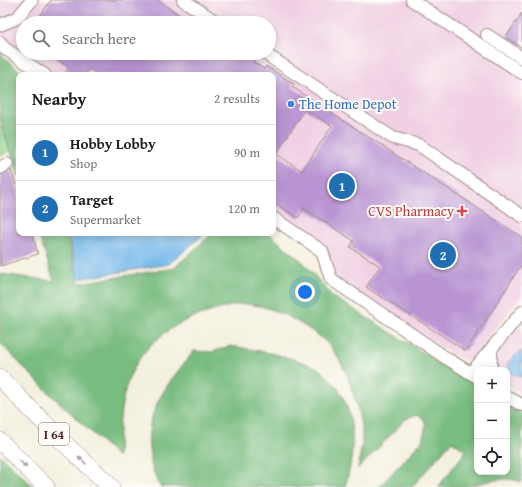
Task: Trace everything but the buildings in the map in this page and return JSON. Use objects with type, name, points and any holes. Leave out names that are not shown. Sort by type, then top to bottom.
[{"type":"highway","name":"I 64","points":[[0,378],[44,424],[111,487]]},
{"type":"highway","points":[[0,441],[46,487]]},
{"type":"street","points":[[19,16],[32,0]]},
{"type":"street","points":[[183,0],[207,16]]},
{"type":"street","points":[[412,0],[522,73]]},
{"type":"street","points":[[0,25],[16,18]]},
{"type":"street","points":[[522,54],[488,34],[522,58]]},
{"type":"street","points":[[0,42],[4,48],[16,56]]},
{"type":"street","points":[[22,60],[40,72]]},
{"type":"street","points":[[275,60],[393,138],[419,145],[522,216]]},
{"type":"street","points":[[276,220],[322,251],[331,279],[446,358],[474,375]]},
{"type":"street","points":[[479,367],[491,350],[522,312]]},
{"type":"street","points":[[491,350],[492,367]]},
{"type":"street","points":[[510,398],[522,406]]},
{"type":"shaded area","points":[[0,0],[522,0],[522,295],[470,361],[459,358],[331,279],[322,251],[276,220],[276,72],[41,72],[25,60],[276,60],[276,16],[16,16],[16,54],[0,42]]},
{"type":"shaded area","points":[[522,325],[522,395],[510,386],[510,367],[496,367],[495,360],[501,349]]},
{"type":"green space","points":[[0,53],[21,72],[16,72],[16,167],[0,120]]},
{"type":"green space","points":[[0,126],[5,133],[9,151],[0,156]]},
{"type":"green space","points":[[39,236],[67,236],[79,283],[174,268],[210,236],[272,236],[304,263],[332,296],[474,384],[474,475],[510,475],[510,406],[522,414],[522,482],[505,479],[460,487],[438,487],[466,451],[452,441],[412,487],[379,487],[422,441],[426,425],[423,418],[416,415],[406,419],[358,469],[362,433],[355,397],[340,360],[326,342],[301,324],[267,308],[245,304],[225,307],[184,321],[164,333],[147,349],[134,368],[125,390],[121,412],[118,457],[48,392],[0,343],[0,274],[54,281]]},
{"type":"green space","points":[[230,346],[296,360],[322,371],[335,384],[343,397],[351,426],[351,457],[345,487],[161,487],[152,467],[149,439],[150,425],[160,398],[175,374],[194,351],[212,352]]},
{"type":"green space","points":[[0,455],[34,487],[0,487]]},
{"type":"water","points":[[69,236],[202,236],[169,264],[78,279]]},
{"type":"water","points":[[522,351],[522,377],[511,373],[510,367],[507,364],[513,357]]},
{"type":"place","name":"The Home Depot","points":[[291,104]]},
{"type":"place","name":"Hobby Lobby","points":[[342,186]]},
{"type":"place","name":"CVS Pharmacy","points":[[462,211]]},
{"type":"place","name":"Target","points":[[443,255]]}]
